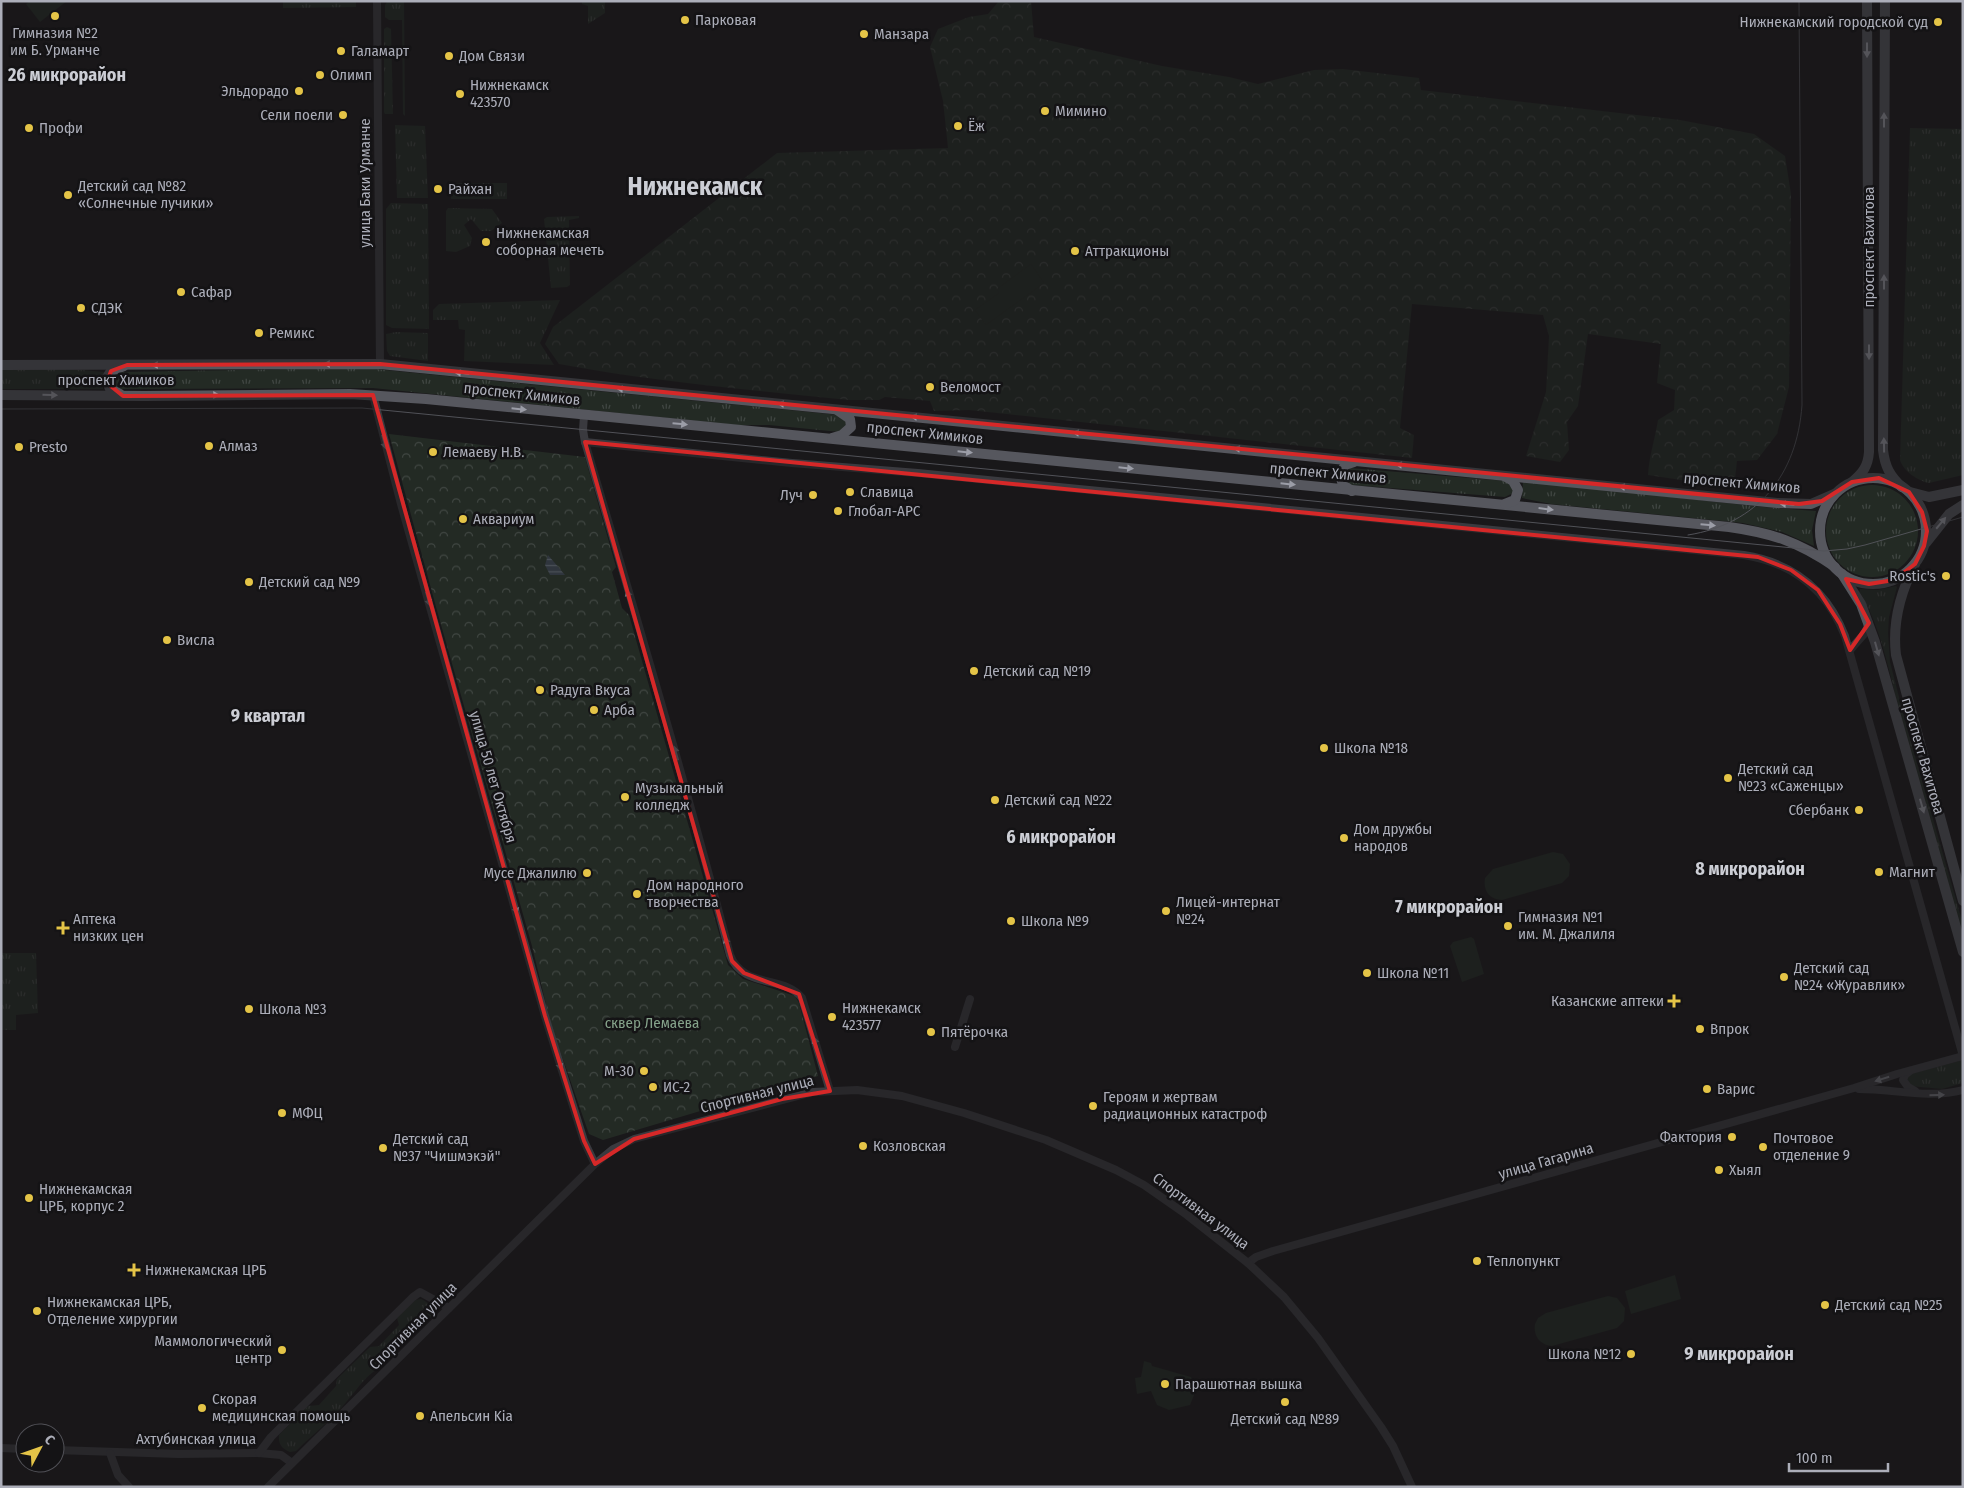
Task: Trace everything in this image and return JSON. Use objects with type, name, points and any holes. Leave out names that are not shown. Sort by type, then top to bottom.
[{"type":"main road","name":"проспект Вахитова","points":[[1867,1],[1869,452],[1867,466],[1860,475],[1834,494],[1824,512],[1820,530],[1824,551],[1861,604],[1869,623],[1963,952]]},
{"type":"main road","name":"проспект Вахитова","points":[[1885,1],[1883,450],[1889,473],[1918,503],[1927,530],[1924,546],[1907,578],[1897,609],[1894,628],[1896,655],[1963,901]]},
{"type":"main road","name":"проспект Химиков","points":[[1,365],[380,364],[1799,504],[1811,504],[1834,494]]},
{"type":"main road","points":[[123,396],[110,388],[106,379],[111,371],[127,365]]},
{"type":"main road","name":"проспект Химиков","points":[[1,394],[123,396],[373,395],[584,415],[1729,527],[1756,531],[1795,543],[1838,571]]},
{"type":"main road","points":[[829,439],[842,435],[851,427],[850,419],[845,414],[834,409]]},
{"type":"main road","points":[[1352,490],[1343,485],[1340,475],[1345,465],[1358,461]]},
{"type":"main road","points":[[1501,475],[1513,481],[1518,490],[1515,500],[1504,504]]},
{"type":"main road","name":"проспект Вахитова","points":[[1852,482],[1879,478],[1906,490]]},
{"type":"main road","points":[[1906,490],[1929,497],[1963,490]]},
{"type":"main road","points":[[1924,546],[1949,514],[1963,505]]},
{"type":"main road","name":"проспект Вахитова","points":[[1838,571],[1856,581],[1882,584],[1899,577],[1914,564]]},
{"type":"street","name":"улица Баки Урманче","points":[[377,1],[380,364]]},
{"type":"street","name":"улица 50 лет Октября","points":[[373,395],[401,504],[545,1016],[584,1141],[595,1164]]},
{"type":"street","points":[[584,415],[583,433],[585,442],[636,621],[677,755],[732,961],[738,970],[792,990],[802,998],[830,1091]]},
{"type":"street","points":[[585,442],[782,462],[918,473],[1758,557],[1791,570],[1818,590],[1840,624],[1850,650],[1963,1056]]},
{"type":"street","points":[[1850,650],[1865,633],[1869,623]]},
{"type":"street","points":[[955,1047],[970,999]]},
{"type":"street","name":"улица Гагарина","points":[[1248,1263],[1256,1257],[1273,1251],[1963,1056]]},
{"type":"street","points":[[1911,1070],[1905,1075],[1903,1080],[1908,1087],[1920,1094]]},
{"type":"street","name":"улица Гагарина","points":[[1854,1088],[1883,1089],[1920,1094],[1945,1094],[1963,1090]]},
{"type":"street","name":"Спортивная улица","points":[[292,1463],[595,1164],[613,1149],[634,1139],[782,1099],[812,1092],[858,1090],[923,1101],[1046,1140],[1116,1170],[1144,1185],[1187,1214],[1248,1263],[1284,1297],[1318,1338],[1388,1438],[1412,1487]]},
{"type":"street","points":[[259,1453],[271,1437],[413,1297],[420,1292],[449,1308]]},
{"type":"street","points":[[1,1448],[15,1449]]},
{"type":"street","name":"Ахтубинская улица","points":[[65,1451],[110,1453],[259,1453],[281,1456],[292,1463]]},
{"type":"street","points":[[110,1453],[118,1475],[129,1487]]},
{"type":"street","points":[[268,1487],[292,1463]]},
{"type":"highlighted area","points":[[380,364],[1799,504],[1822,501],[1852,482],[1879,478],[1909,492],[1922,512],[1927,531],[1924,546],[1915,564],[1894,580],[1869,584],[1846,579],[1869,623],[1850,650],[1840,624],[1818,590],[1791,570],[1758,557],[585,442],[732,961],[744,973],[799,994],[830,1091],[782,1099],[634,1139],[595,1164],[584,1141],[545,1016],[373,395],[123,396],[107,383],[111,371],[127,365]]},
{"type":"green space","points":[[30,1],[67,1],[40,22],[26,4]]},
{"type":"green space","points":[[283,1],[356,1],[356,7],[283,8]]},
{"type":"green space","points":[[404,1],[405,116],[403,114],[402,20],[389,20],[385,17],[385,5],[387,2]]},
{"type":"green space","points":[[582,1],[605,1],[605,13],[588,24],[588,6],[582,4]]},
{"type":"green space","points":[[999,1],[1031,1],[1034,37],[1162,66],[1229,77],[1258,84],[1314,70],[1343,69],[1419,78],[1421,90],[1680,120],[1754,134],[1785,156],[1791,194],[1789,387],[1777,434],[1757,460],[1737,461],[1734,488],[1648,475],[1658,420],[1674,410],[1675,390],[1657,383],[1661,344],[1588,334],[1578,406],[1567,422],[1569,450],[1560,462],[1526,456],[1546,392],[1549,336],[1543,315],[1412,304],[1400,428],[1414,435],[1412,458],[969,410],[934,411],[930,401],[885,397],[879,400],[849,400],[668,381],[559,364],[545,344],[553,327],[777,153],[948,148],[943,101],[930,47],[938,29],[969,17],[988,14]]},
{"type":"green space","points":[[387,27],[391,29],[393,114],[385,114],[384,112],[384,29]]},
{"type":"green space","points":[[395,125],[425,126],[428,198],[397,198]]},
{"type":"green space","points":[[1910,128],[1963,129],[1963,475],[1929,483],[1912,475],[1904,468],[1900,460]]},
{"type":"green space","points":[[451,183],[507,183],[507,199],[451,199]]},
{"type":"green space","points":[[391,203],[428,204],[429,329],[392,328],[386,325],[386,209]]},
{"type":"green space","points":[[448,208],[492,209],[502,223],[491,231],[481,231],[471,219],[464,225],[472,238],[470,246],[456,252],[446,251],[446,211]]},
{"type":"green space","points":[[579,216],[579,218],[569,220],[570,285],[567,287],[551,288],[544,219],[547,217]]},
{"type":"green space","points":[[1031,264],[1044,283],[986,325],[975,310],[999,293],[997,289]]},
{"type":"green space","points":[[560,300],[540,343],[554,365],[464,361],[465,330],[459,329],[458,320],[433,320],[433,310],[439,304]]},
{"type":"green space","points":[[396,332],[428,333],[428,361],[390,356],[387,351],[386,334]]},
{"type":"green space","points":[[365,368],[839,415],[846,420],[846,427],[840,432],[769,425],[736,425],[373,388],[117,389],[111,380],[112,376],[120,372]]},
{"type":"green space","points":[[71,369],[104,372],[101,381],[103,389],[1,389],[1,370]]},
{"type":"green space","name":"сквер Лемаева","points":[[389,434],[585,457],[616,567],[612,572],[622,608],[629,615],[728,965],[743,979],[795,996],[799,1003],[818,1076],[603,1140],[589,1134],[551,1025],[532,946]]},
{"type":"green space","points":[[1350,468],[1506,481],[1513,486],[1513,493],[1505,497],[1352,485],[1347,482],[1345,476]]},
{"type":"green space","points":[[1523,481],[1816,511],[1812,530],[1814,546],[1782,532],[1743,523],[1551,504],[1522,498]]},
{"type":"green space","points":[[1872,485],[1890,489],[1904,499],[1914,513],[1918,531],[1914,549],[1904,563],[1890,573],[1872,577],[1854,573],[1840,563],[1830,549],[1826,531],[1830,513],[1840,499],[1854,489]]},
{"type":"green space","points":[[1896,586],[1889,617],[1890,662],[1963,924],[1963,938],[1904,733],[1881,641],[1875,623],[1859,592],[1860,589],[1878,590]]},
{"type":"green space","points":[[1553,852],[1563,854],[1570,864],[1569,876],[1562,883],[1502,900],[1488,894],[1485,887],[1485,878],[1493,869]]},
{"type":"green space","points":[[1471,937],[1474,939],[1484,974],[1462,982],[1450,946],[1453,942]]},
{"type":"green space","points":[[1,953],[36,953],[38,1013],[16,1015],[16,1030],[1,1030]]},
{"type":"green space","points":[[1963,1060],[1963,1083],[1942,1089],[1910,1086],[1908,1084],[1907,1078],[1910,1074]]},
{"type":"green space","points":[[1675,1275],[1681,1299],[1631,1314],[1625,1291]]},
{"type":"green space","points":[[1608,1296],[1617,1298],[1625,1308],[1624,1321],[1617,1328],[1552,1346],[1544,1344],[1536,1336],[1535,1324],[1538,1318],[1546,1313]]},
{"type":"green space","points":[[421,1299],[430,1306],[432,1316],[383,1365],[367,1377],[335,1414],[296,1451],[290,1452],[283,1448],[279,1441],[279,1435],[308,1406],[319,1405],[336,1386],[337,1379],[370,1347],[379,1346],[399,1325],[397,1318],[415,1300]]},
{"type":"green space","name":"Парашютная вышка","points":[[1144,1361],[1151,1363],[1152,1366],[1191,1377],[1196,1390],[1190,1405],[1169,1410],[1157,1405],[1151,1391],[1137,1394],[1135,1378],[1141,1377]]},
{"type":"shaded area","points":[[548,555],[565,575],[550,575],[545,565]]},
{"type":"tram line","points":[[1688,535],[1713,529],[1735,520],[1754,507],[1769,492],[1782,474],[1792,453],[1799,430],[1802,405],[1799,1]]},
{"type":"tram line","points":[[1,409],[362,408],[1824,551],[1865,545],[1963,517]]},
{"type":"place","name":"Гимназия №2 им Б. Урманче","points":[[55,16]]},
{"type":"place","name":"Парковая","points":[[685,20]]},
{"type":"place","name":"Нижнекамский городской суд","points":[[1938,22]]},
{"type":"place","name":"Манзара","points":[[864,34]]},
{"type":"place","name":"Галамарт","points":[[341,51]]},
{"type":"place","name":"Дом Связи","points":[[449,56]]},
{"type":"place","name":"Олимп","points":[[320,75]]},
{"type":"place","name":"Эльдорадо","points":[[299,91]]},
{"type":"place","name":"Нижнекамск 423570","points":[[460,94]]},
{"type":"place","name":"Мимино","points":[[1045,111]]},
{"type":"place","name":"Сели поели","points":[[343,115]]},
{"type":"place","name":"Ёж","points":[[958,126]]},
{"type":"place","name":"Профи","points":[[29,128]]},
{"type":"place","name":"Райхан","points":[[438,189]]},
{"type":"place","name":"Детский сад №82 «Солнечные лучики»","points":[[68,195]]},
{"type":"place","name":"Нижнекамская соборная мечеть","points":[[486,242]]},
{"type":"place","name":"Аттракционы","points":[[1075,251]]},
{"type":"place","name":"Сафар","points":[[181,292]]},
{"type":"place","name":"СДЭК","points":[[81,308]]},
{"type":"place","name":"Ремикс","points":[[259,333]]},
{"type":"place","name":"Веломост","points":[[930,387]]},
{"type":"place","name":"Алмаз","points":[[209,446]]},
{"type":"place","name":"Presto","points":[[19,447]]},
{"type":"place","name":"Лемаеву Н.В.","points":[[433,452]]},
{"type":"place","name":"Славица","points":[[850,492]]},
{"type":"place","name":"Луч","points":[[813,495]]},
{"type":"place","name":"Глобал-АРС","points":[[838,511]]},
{"type":"place","name":"Аквариум","points":[[463,519]]},
{"type":"place","name":"Rostic's","points":[[1946,576]]},
{"type":"place","name":"Детский сад №9","points":[[249,582]]},
{"type":"place","name":"Висла","points":[[167,640]]},
{"type":"place","name":"Детский сад №19","points":[[974,671]]},
{"type":"place","name":"Радуга Вкуса","points":[[540,690]]},
{"type":"place","name":"Арба","points":[[594,710]]},
{"type":"place","name":"Школа №18","points":[[1324,748]]},
{"type":"place","name":"Детский сад №23 «Саженцы»","points":[[1728,778]]},
{"type":"place","name":"Музыкальный колледж","points":[[625,797]]},
{"type":"place","name":"Детский сад №22","points":[[995,800]]},
{"type":"place","name":"Сбербанк","points":[[1859,810]]},
{"type":"place","name":"Дом дружбы народов","points":[[1344,838]]},
{"type":"place","name":"Магнит","points":[[1879,872]]},
{"type":"place","name":"Мусе Джалилю","points":[[587,873]]},
{"type":"place","name":"Дом народного творчества","points":[[637,894]]},
{"type":"place","name":"Лицей-интернат №24","points":[[1166,911]]},
{"type":"place","name":"Школа №9","points":[[1011,921]]},
{"type":"place","name":"Гимназия №1 им. М. Джалиля","points":[[1508,926]]},
{"type":"place","name":"Аптека низких цен","points":[[63,928]]},
{"type":"place","name":"Школа №11","points":[[1367,973]]},
{"type":"place","name":"Детский сад №24 «Журавлик»","points":[[1784,977]]},
{"type":"place","name":"Казанские аптеки","points":[[1674,1001]]},
{"type":"place","name":"Школа №3","points":[[249,1009]]},
{"type":"place","name":"Нижнекамск 423577","points":[[832,1017]]},
{"type":"place","name":"Впрок","points":[[1700,1029]]},
{"type":"place","name":"Пятёрочка","points":[[931,1032]]},
{"type":"place","name":"М-30","points":[[644,1071]]},
{"type":"place","name":"ИС-2","points":[[653,1087]]},
{"type":"place","name":"Варис","points":[[1707,1089]]},
{"type":"place","name":"Героям и жертвам радиационных катастроф","points":[[1093,1106]]},
{"type":"place","name":"МФЦ","points":[[282,1113]]},
{"type":"place","name":"Фактория","points":[[1732,1137]]},
{"type":"place","name":"Козловская","points":[[863,1146]]},
{"type":"place","name":"Почтовое отделение 9","points":[[1763,1147]]},
{"type":"place","name":"Детский сад №37 \"Чишмэкэй\"","points":[[383,1148]]},
{"type":"place","name":"Хыял","points":[[1719,1170]]},
{"type":"place","name":"Нижнекамская ЦРБ, корпус 2","points":[[29,1198]]},
{"type":"place","name":"Теплопункт","points":[[1477,1261]]},
{"type":"place","name":"Нижнекамская ЦРБ","points":[[134,1270]]},
{"type":"place","name":"Детский сад №25","points":[[1825,1305]]},
{"type":"place","name":"Нижнекамская ЦРБ, Отделение хирургии","points":[[37,1311]]},
{"type":"place","name":"Маммологический центр","points":[[282,1350]]},
{"type":"place","name":"Школа №12","points":[[1631,1354]]},
{"type":"place","name":"Парашютная вышка","points":[[1165,1384]]},
{"type":"place","name":"Детский сад №89","points":[[1285,1402]]},
{"type":"place","name":"Скорая медицинская помощь","points":[[202,1408]]},
{"type":"place","name":"Апельсин Kia","points":[[420,1416]]},
{"type":"district","name":"26 микрорайон","points":[[67,75]]},
{"type":"district","name":"Нижнекамск","points":[[695,186]]},
{"type":"district","name":"9 квартал","points":[[268,716]]},
{"type":"district","name":"6 микрорайон","points":[[1061,837]]},
{"type":"district","name":"8 микрорайон","points":[[1750,869]]},
{"type":"district","name":"7 микрорайон","points":[[1449,907]]},
{"type":"district","name":"9 микрорайон","points":[[1739,1354]]}]
